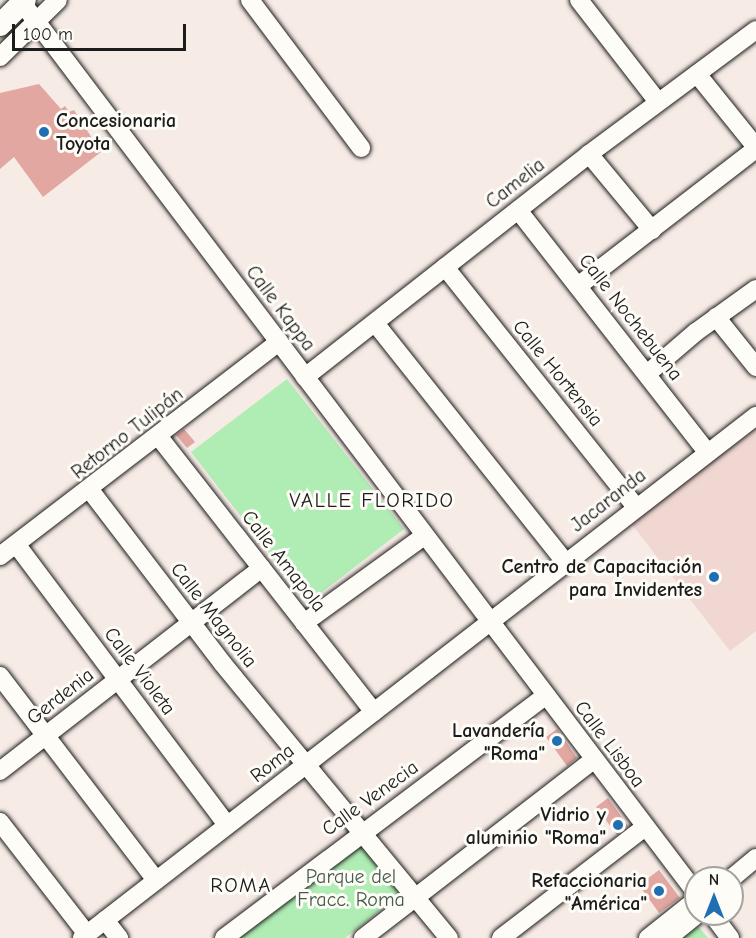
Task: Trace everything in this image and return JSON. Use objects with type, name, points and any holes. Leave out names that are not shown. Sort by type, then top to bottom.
[{"type":"main road","points":[[0,25],[22,1]]},
{"type":"street","points":[[0,57],[58,0]]},
{"type":"street","points":[[250,0],[361,148]]},
{"type":"street","points":[[579,0],[658,102]]},
{"type":"street","name":"Calle Kappa","points":[[22,1],[488,622]]},
{"type":"street","name":"Camelia","points":[[305,377],[590,154],[756,30]]},
{"type":"street","points":[[578,286],[756,148],[697,74]]},
{"type":"street","points":[[590,154],[652,230]]},
{"type":"street","name":"Calle Nochebuena","points":[[518,210],[708,452]]},
{"type":"street","name":"Calle Hortensia","points":[[445,267],[636,507]]},
{"type":"street","points":[[647,374],[716,317],[756,290]]},
{"type":"street","points":[[716,317],[756,367]]},
{"type":"street","points":[[375,323],[565,562]]},
{"type":"street","name":"Retorno Tulipán","points":[[0,556],[90,490],[279,342]]},
{"type":"street","name":"Jacaranda","points":[[488,622],[756,416]]},
{"type":"street","name":"Calle Amapola","points":[[159,437],[374,712]]},
{"type":"street","name":"Calle Magnolia","points":[[90,490],[191,623],[449,938]]},
{"type":"street","points":[[304,623],[423,537]]},
{"type":"street","name":"Calle Violeta","points":[[16,544],[227,825]]},
{"type":"street","name":"Gerdenia","points":[[0,771],[262,568]]},
{"type":"street","name":"Calle Lisboa","points":[[488,622],[684,877]]},
{"type":"street","name":"Roma","points":[[84,936],[488,622]]},
{"type":"street","points":[[0,676],[156,880]]},
{"type":"street","name":"Calle Venecia","points":[[224,938],[362,830],[545,696]]},
{"type":"street","points":[[363,938],[593,760]]},
{"type":"street","points":[[0,822],[84,936]]},
{"type":"street","points":[[501,938],[645,827]]},
{"type":"street","points":[[744,868],[756,858]]},
{"type":"street","points":[[648,938],[684,910]]},
{"type":"street","points":[[105,920],[119,938]]},
{"type":"street","points":[[668,938],[684,925]]},
{"type":"shaded area","name":"Centro de Capacitación para Invidentes","points":[[756,429],[756,631],[730,651],[630,522]]},
{"type":"green space","points":[[287,379],[404,529],[308,603],[191,452]]},
{"type":"green space","name":"Parque del Fracc. Roma","points":[[362,836],[405,891],[345,938],[228,938]]},
{"type":"green space","points":[[698,926],[708,938],[682,938]]},
{"type":"building","name":"Concesionaria Toyota","points":[[39,84],[61,109],[65,106],[69,112],[74,110],[101,152],[43,197],[14,157],[0,169],[0,93]]},
{"type":"building","points":[[184,429],[195,442],[187,448],[176,435]]},
{"type":"building","points":[[557,729],[577,758],[567,766],[546,737]]},
{"type":"building","points":[[608,798],[628,826],[617,835],[596,807]]},
{"type":"building","name":"Refaccionaria \"América\"","points":[[659,870],[680,898],[659,913],[639,885]]},
{"type":"place","name":"Concesionaria Toyota","points":[[44,132]]},
{"type":"place","name":"Centro de Capacitación para Invidentes","points":[[714,577]]},
{"type":"place","name":"Lavandería \"Roma\"","points":[[557,741]]},
{"type":"place","name":"Vidrio y aluminio \"Roma\"","points":[[618,825]]},
{"type":"place","name":"Refaccionaria \"América\"","points":[[659,891]]},
{"type":"district","name":"VALLE FLORIDO","points":[[372,500]]},
{"type":"district","name":"ROMA","points":[[241,885]]}]
